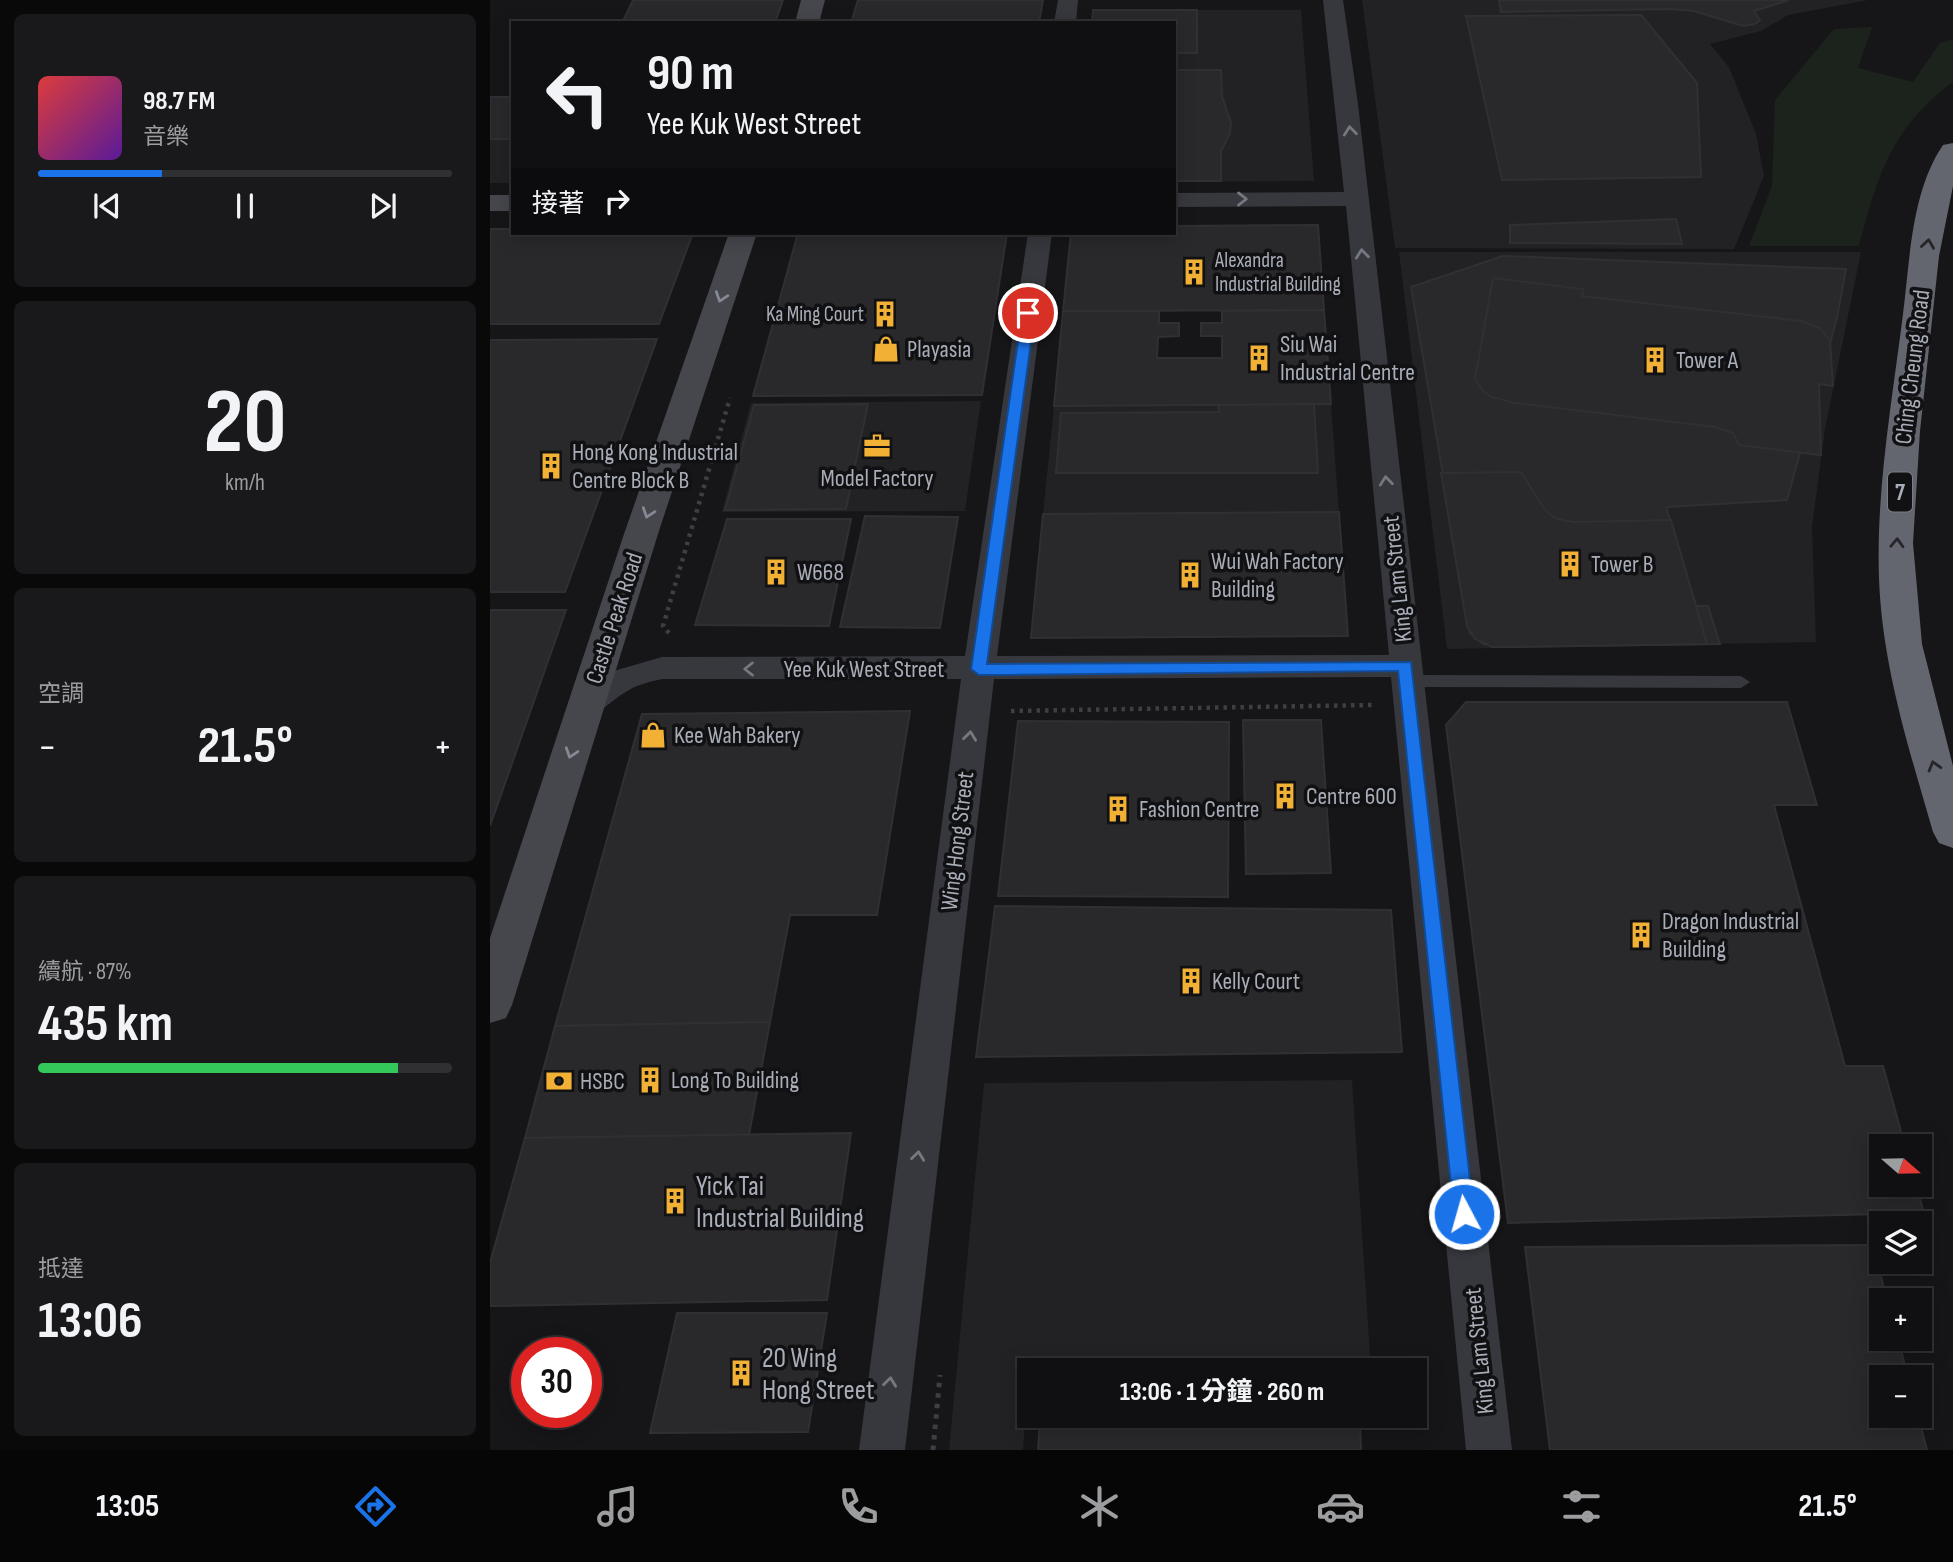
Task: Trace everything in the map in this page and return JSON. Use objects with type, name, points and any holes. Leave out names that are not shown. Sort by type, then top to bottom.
[{"type":"highway","name":"Ching Cheung Road","points":[[1953,150],[1946,164],[1931,220],[1923,273],[1901,451],[1896,569],[1908,672],[1953,832]]},
{"type":"main road","points":[[808,21],[813,0]]},
{"type":"main road","points":[[490,203],[511,203]]},
{"type":"main road","name":"Castle Peak Road","points":[[490,1004],[641,534],[742,235]]},
{"type":"street","points":[[1065,21],[1068,0]]},
{"type":"street","name":"King Lam Street","points":[[1333,0],[1489,1450]]},
{"type":"street","points":[[1176,200],[1356,199]]},
{"type":"street","name":"Wing Hong Street","points":[[882,1450],[979,669],[1040,235]]},
{"type":"street","name":"Yee Kuk West Street","points":[[586,705],[609,685],[632,673],[662,668],[1406,674]]},
{"type":"lane","points":[[1406,674],[1741,682]]},
{"type":"path","points":[[674,634],[666,632],[663,626],[732,392]]},
{"type":"path","points":[[1007,724],[1009,711],[1022,710],[1375,705],[1376,715]]},
{"type":"shaded area","points":[[1362,0],[1868,0],[1788,15],[1761,31],[1710,44],[1729,67],[1756,134],[1764,176],[1734,249],[1395,248]]},
{"type":"shaded area","points":[[1093,10],[1301,10],[1314,181],[1176,182],[1176,21],[1092,21]]},
{"type":"shaded area","points":[[1872,27],[1858,68],[1913,82],[1940,43],[1953,39],[1953,82],[1932,99],[1901,135],[1881,175],[1859,246],[1749,246],[1772,186],[1775,100],[1834,29]]},
{"type":"shaded area","points":[[490,139],[511,139],[511,183],[490,183]]},
{"type":"shaded area","points":[[1399,252],[1861,252],[1825,429],[1812,527],[1816,642],[1447,649]]},
{"type":"shaded area","points":[[981,401],[965,511],[722,512],[751,403]]},
{"type":"shaded area","points":[[1331,404],[1339,512],[1043,514],[1054,406]]},
{"type":"shaded area","points":[[1352,1080],[1370,1358],[1017,1358],[1017,1428],[1025,1428],[1023,1450],[949,1450],[984,1083]]},
{"type":"building","points":[[633,0],[783,0],[776,21],[623,21]]},
{"type":"building","points":[[858,0],[1043,0],[1039,21],[852,21]]},
{"type":"building","points":[[1499,0],[1789,0],[1754,11],[1760,20],[1755,24],[1743,26],[1694,11],[1669,9],[1501,12]]},
{"type":"building","points":[[1093,10],[1197,10],[1197,53],[1176,53],[1176,21],[1092,21]]},
{"type":"building","points":[[1641,15],[1697,83],[1701,177],[1502,180],[1466,16]]},
{"type":"building","points":[[1176,70],[1221,70],[1222,96],[1231,123],[1230,133],[1221,151],[1221,181],[1176,181]]},
{"type":"building","points":[[490,97],[511,97],[511,139],[490,139]]},
{"type":"building","points":[[1676,219],[1682,244],[1510,243],[1510,225]]},
{"type":"building","name":"Alexandra Industrial Building","points":[[1318,225],[1324,310],[1063,311],[1071,235],[1176,235],[1176,226]]},
{"type":"building","points":[[490,229],[511,229],[511,235],[692,235],[659,324],[490,324]]},
{"type":"building","name":"Ka Ming Court","points":[[797,235],[1007,235],[982,395],[753,396]]},
{"type":"building","points":[[1503,256],[1846,269],[1837,318],[1787,500],[1666,507],[1696,606],[1708,606],[1720,644],[1502,647],[1483,644],[1470,633],[1411,287]]},
{"type":"building","name":"Tower A","points":[[1493,278],[1583,289],[1582,296],[1801,321],[1820,328],[1830,340],[1833,386],[1819,384],[1821,455],[1739,445],[1733,433],[1715,427],[1515,403],[1492,397],[1484,392],[1475,379]]},
{"type":"building","name":"Siu Wai Industrial Centre","points":[[1324,310],[1331,404],[1054,406],[1063,311],[1159,311],[1159,323],[1179,323],[1179,336],[1158,337],[1157,358],[1222,358],[1222,336],[1201,336],[1201,323],[1222,323],[1222,311]]},
{"type":"building","name":"Hong Kong Industrial Centre Block B","points":[[657,339],[565,592],[490,592],[490,340]]},
{"type":"building","points":[[868,404],[846,509],[725,510],[754,405]]},
{"type":"building","points":[[1314,404],[1318,473],[1056,473],[1061,413],[1219,412],[1218,405]]},
{"type":"building","name":"Tower B","points":[[1521,472],[1545,510],[1555,518],[1573,522],[1671,520],[1707,644],[1492,647],[1475,639],[1467,626],[1441,473]]},
{"type":"building","name":"Wui Wah Factory Building","points":[[1339,512],[1348,636],[1031,638],[1043,514]]},
{"type":"building","points":[[865,516],[958,517],[940,628],[840,627]]},
{"type":"building","name":"W668","points":[[727,519],[851,519],[829,626],[695,625]]},
{"type":"building","points":[[490,610],[566,610],[490,826]]},
{"type":"building","name":"Dragon Industrial Building","points":[[1466,702],[1787,702],[1817,805],[1774,805],[1845,1066],[1883,1066],[1902,1134],[1869,1134],[1869,1197],[1919,1197],[1923,1211],[1508,1223],[1446,725]]},
{"type":"building","points":[[910,711],[877,915],[790,915],[770,1022],[555,1026],[642,714]]},
{"type":"building","name":"Centre 600","points":[[1243,720],[1321,720],[1331,873],[1246,874]]},
{"type":"building","name":"Fashion Centre","points":[[1018,721],[1229,722],[1228,897],[998,896]]},
{"type":"building","name":"Kelly Court","points":[[995,906],[1391,910],[1402,1052],[976,1057]]},
{"type":"building","name":"Long To Building","points":[[770,1022],[749,1135],[525,1138],[555,1026]]},
{"type":"building","name":"Yick Tai Industrial Building","points":[[851,1133],[827,1300],[490,1306],[490,1263],[525,1138]]},
{"type":"building","points":[[1869,1245],[1869,1274],[1880,1274],[1884,1288],[1869,1288],[1869,1351],[1901,1351],[1905,1365],[1869,1365],[1869,1428],[1921,1428],[1927,1450],[1550,1450],[1525,1247]]},
{"type":"building","name":"20 Wing Hong Street","points":[[677,1313],[827,1313],[808,1432],[650,1433]]},
{"type":"building","points":[[1039,1428],[1360,1428],[1361,1450],[1038,1450]]},
{"type":"place","name":"Alexandra Industrial Building","points":[[1194,272]]},
{"type":"place","name":"Ka Ming Court","points":[[885,314]]},
{"type":"place","name":"Playasia","points":[[886,349]]},
{"type":"place","name":"Siu Wai Industrial Centre","points":[[1259,358]]},
{"type":"place","name":"Tower A","points":[[1655,360]]},
{"type":"place","name":"Model Factory","points":[[877,446]]},
{"type":"place","name":"Hong Kong Industrial Centre Block B","points":[[551,466]]},
{"type":"place","name":"Tower B","points":[[1570,564]]},
{"type":"place","name":"W668","points":[[776,572]]},
{"type":"place","name":"Wui Wah Factory Building","points":[[1190,575]]},
{"type":"place","name":"Kee Wah Bakery","points":[[653,735]]},
{"type":"place","name":"Centre 600","points":[[1285,796]]},
{"type":"place","name":"Fashion Centre","points":[[1118,809]]},
{"type":"place","name":"Dragon Industrial Building","points":[[1641,935]]},
{"type":"place","name":"Kelly Court","points":[[1191,981]]},
{"type":"place","name":"Long To Building","points":[[650,1080]]},
{"type":"place","name":"HSBC","points":[[559,1081]]},
{"type":"place","name":"Yick Tai Industrial Building","points":[[675,1201]]},
{"type":"place","name":"20 Wing Hong Street","points":[[741,1373]]},
{"type":"route","points":[[1028,313],[979,669],[1406,666],[1464,1214]]}]
